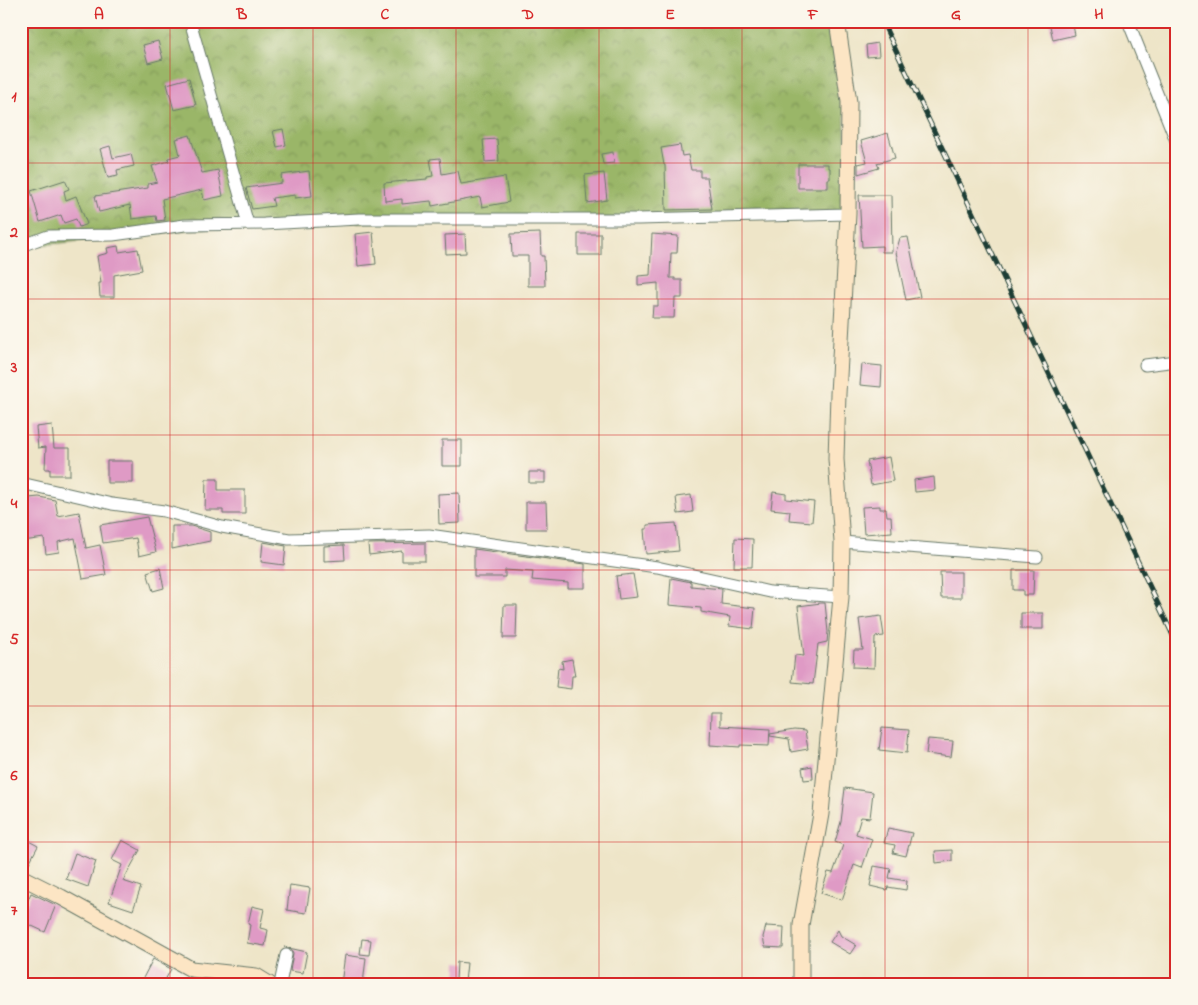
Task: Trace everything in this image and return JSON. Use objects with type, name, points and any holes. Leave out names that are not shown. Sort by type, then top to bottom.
[{"type":"street","points":[[190,21],[248,224]]},
{"type":"street","points":[[801,984],[801,925],[821,814],[841,597],[842,542],[836,459],[848,214],[849,102],[837,21]]},
{"type":"street","points":[[1128,21],[1177,143]]},
{"type":"street","points":[[21,246],[48,236],[113,235],[184,225],[359,219],[638,219],[848,214]]},
{"type":"street","points":[[1146,365],[1177,360]]},
{"type":"street","points":[[21,483],[112,504],[164,511],[222,527],[289,539],[429,535],[657,567],[770,592],[841,597]]},
{"type":"street","points":[[842,542],[1037,557]]},
{"type":"street","points":[[21,877],[191,969],[256,976],[269,984]]},
{"type":"street","points":[[280,984],[286,955]]},
{"type":"green space","points":[[21,21],[841,21],[848,214],[248,224],[21,247]]},
{"type":"building","points":[[1049,21],[1072,21],[1075,35],[1053,40]]},
{"type":"building","points":[[158,41],[163,59],[148,63],[143,45]]},
{"type":"building","points":[[878,43],[879,56],[867,57],[866,45]]},
{"type":"building","points":[[189,78],[196,105],[174,110],[167,84]]},
{"type":"building","points":[[283,129],[286,145],[277,147],[273,131]]},
{"type":"building","points":[[888,133],[895,158],[877,163],[879,168],[858,174],[858,164],[867,162],[861,141]]},
{"type":"building","points":[[190,135],[202,173],[218,170],[223,196],[204,200],[202,190],[162,199],[165,220],[157,221],[156,216],[132,219],[130,205],[99,212],[95,196],[148,188],[148,184],[157,182],[152,166],[169,161],[168,158],[180,155],[176,139]]},
{"type":"building","points":[[497,139],[499,161],[485,162],[483,140]]},
{"type":"building","points":[[680,145],[682,156],[688,155],[691,170],[700,170],[700,177],[707,177],[712,209],[666,210],[665,165],[661,148]]},
{"type":"building","points":[[110,146],[113,158],[131,154],[134,166],[117,170],[118,176],[108,178],[100,149]]},
{"type":"building","points":[[613,152],[614,163],[603,164],[601,154]]},
{"type":"building","points":[[440,158],[442,174],[458,171],[461,184],[505,177],[509,202],[482,207],[480,197],[432,206],[431,201],[402,204],[402,199],[385,201],[384,183],[427,179],[427,177],[433,176],[430,159]]},
{"type":"building","points":[[798,164],[828,164],[830,179],[828,179],[828,188],[798,188]]},
{"type":"building","points":[[309,171],[312,196],[295,198],[295,195],[272,198],[274,206],[252,209],[246,188],[282,183],[281,175]]},
{"type":"building","points":[[604,173],[607,200],[587,203],[585,175]]},
{"type":"building","points":[[65,180],[69,189],[64,191],[66,200],[76,196],[87,224],[79,227],[76,219],[64,223],[61,215],[40,222],[31,191]]},
{"type":"building","points":[[859,195],[891,195],[892,252],[882,252],[882,246],[862,247]]},
{"type":"building","points":[[373,232],[376,264],[358,266],[355,234]]},
{"type":"building","points":[[540,233],[541,256],[544,256],[545,286],[528,286],[528,256],[512,256],[511,234]]},
{"type":"building","points":[[465,234],[466,253],[446,254],[445,235]]},
{"type":"building","points":[[578,234],[601,234],[601,255],[578,255]]},
{"type":"building","points":[[652,234],[678,236],[677,253],[671,253],[670,278],[682,280],[682,298],[675,298],[674,318],[652,318],[653,306],[658,306],[658,283],[638,285],[638,276],[650,275]]},
{"type":"building","points":[[908,237],[920,297],[906,300],[896,252],[900,238]]},
{"type":"building","points":[[118,246],[119,252],[138,249],[142,270],[114,275],[114,297],[100,297],[99,283],[101,283],[97,256],[108,253],[107,248]]},
{"type":"building","points":[[862,364],[882,366],[881,387],[860,385]]},
{"type":"building","points":[[52,425],[54,448],[70,448],[70,475],[50,475],[50,469],[45,469],[46,447],[38,448],[36,427]]},
{"type":"building","points":[[442,440],[462,440],[462,466],[442,466]]},
{"type":"building","points":[[889,457],[893,481],[871,485],[867,461]]},
{"type":"building","points":[[107,461],[133,461],[133,483],[107,483]]},
{"type":"building","points":[[529,472],[545,472],[545,483],[529,483]]},
{"type":"building","points":[[934,477],[935,490],[915,492],[914,480]]},
{"type":"building","points":[[206,479],[218,479],[218,490],[245,490],[245,514],[223,514],[223,510],[205,510]]},
{"type":"building","points":[[773,492],[786,494],[786,499],[814,502],[812,522],[789,520],[790,511],[771,509]]},
{"type":"building","points":[[459,493],[460,523],[439,524],[438,494]]},
{"type":"building","points":[[691,495],[693,512],[678,514],[676,497]]},
{"type":"building","points":[[39,497],[55,500],[58,516],[79,512],[86,548],[100,545],[106,575],[83,579],[75,538],[58,542],[59,552],[46,554],[44,538],[23,541],[21,514],[29,513],[29,498]]},
{"type":"building","points":[[526,502],[546,502],[547,529],[526,529]]},
{"type":"building","points":[[880,506],[880,509],[886,509],[887,516],[891,516],[892,532],[864,534],[862,507]]},
{"type":"building","points":[[147,517],[156,552],[139,556],[136,538],[103,543],[100,525]]},
{"type":"building","points":[[676,523],[679,551],[646,554],[644,529],[647,529],[647,525]]},
{"type":"building","points":[[172,526],[191,526],[210,532],[210,541],[172,549]]},
{"type":"building","points":[[735,538],[753,539],[752,567],[734,567]]},
{"type":"building","points":[[263,542],[286,546],[284,565],[261,562]]},
{"type":"building","points":[[425,543],[425,561],[402,561],[402,551],[369,555],[368,544]]},
{"type":"building","points":[[344,545],[345,560],[324,561],[324,546]]},
{"type":"building","points":[[474,549],[585,564],[585,588],[568,588],[568,583],[532,580],[533,572],[505,570],[505,577],[474,577]]},
{"type":"building","points":[[160,568],[164,588],[153,591],[147,572]]},
{"type":"building","points":[[1013,570],[1034,570],[1033,595],[1023,595],[1023,590],[1013,590]]},
{"type":"building","points":[[940,572],[961,572],[961,598],[941,598]]},
{"type":"building","points":[[633,574],[637,597],[619,599],[616,576]]},
{"type":"building","points":[[671,578],[691,582],[691,586],[722,589],[721,604],[755,608],[753,629],[729,626],[730,617],[701,612],[701,608],[669,605]]},
{"type":"building","points":[[825,603],[828,632],[827,642],[818,644],[813,684],[792,682],[795,655],[804,656],[798,606]]},
{"type":"building","points":[[504,605],[517,605],[516,638],[503,638]]},
{"type":"building","points":[[1021,613],[1043,613],[1043,629],[1021,629]]},
{"type":"building","points":[[881,616],[884,636],[875,637],[874,668],[853,667],[854,650],[863,650],[859,619]]},
{"type":"building","points":[[572,659],[575,676],[572,676],[571,689],[556,687],[558,668],[563,669],[562,661]]},
{"type":"building","points":[[711,713],[720,713],[720,726],[770,729],[769,746],[710,745]]},
{"type":"building","points":[[882,728],[909,730],[907,753],[879,750]]},
{"type":"building","points":[[794,730],[805,731],[808,749],[791,752],[789,739],[770,736],[770,734]]},
{"type":"building","points":[[928,739],[953,741],[951,757],[926,754]]},
{"type":"building","points":[[812,766],[813,779],[804,780],[802,768]]},
{"type":"building","points":[[845,788],[873,792],[870,818],[861,817],[856,834],[872,839],[862,868],[854,865],[842,900],[821,893],[828,872],[833,873],[843,845],[835,842],[841,822]]},
{"type":"building","points":[[888,828],[912,833],[906,856],[893,853],[895,845],[884,843]]},
{"type":"building","points":[[21,837],[38,846],[29,863],[21,859]]},
{"type":"building","points":[[122,840],[140,850],[123,881],[141,887],[133,910],[109,902],[122,865],[112,860]]},
{"type":"building","points":[[952,850],[952,861],[936,863],[935,851]]},
{"type":"building","points":[[75,853],[96,861],[88,887],[66,879]]},
{"type":"building","points":[[874,866],[891,869],[889,878],[907,881],[906,890],[888,887],[887,890],[870,886]]},
{"type":"building","points":[[290,885],[310,888],[306,913],[287,910]]},
{"type":"building","points":[[31,893],[56,905],[45,932],[21,921],[21,915]]},
{"type":"building","points":[[252,906],[264,909],[260,928],[268,930],[265,946],[247,943],[250,925],[248,924]]},
{"type":"building","points":[[766,926],[784,927],[783,948],[765,947],[763,937]]},
{"type":"building","points":[[838,930],[841,936],[856,945],[850,954],[830,942]]},
{"type":"building","points":[[362,939],[371,940],[369,955],[360,954]]},
{"type":"building","points":[[284,947],[307,952],[303,973],[290,971],[293,953],[291,949]]},
{"type":"building","points":[[345,955],[366,958],[363,984],[341,984]]},
{"type":"building","points":[[153,959],[171,969],[163,984],[148,984],[142,980]]},
{"type":"building","points":[[457,962],[467,963],[465,982],[456,981]]},
{"type":"railway","points":[[882,21],[1177,644]]}]
